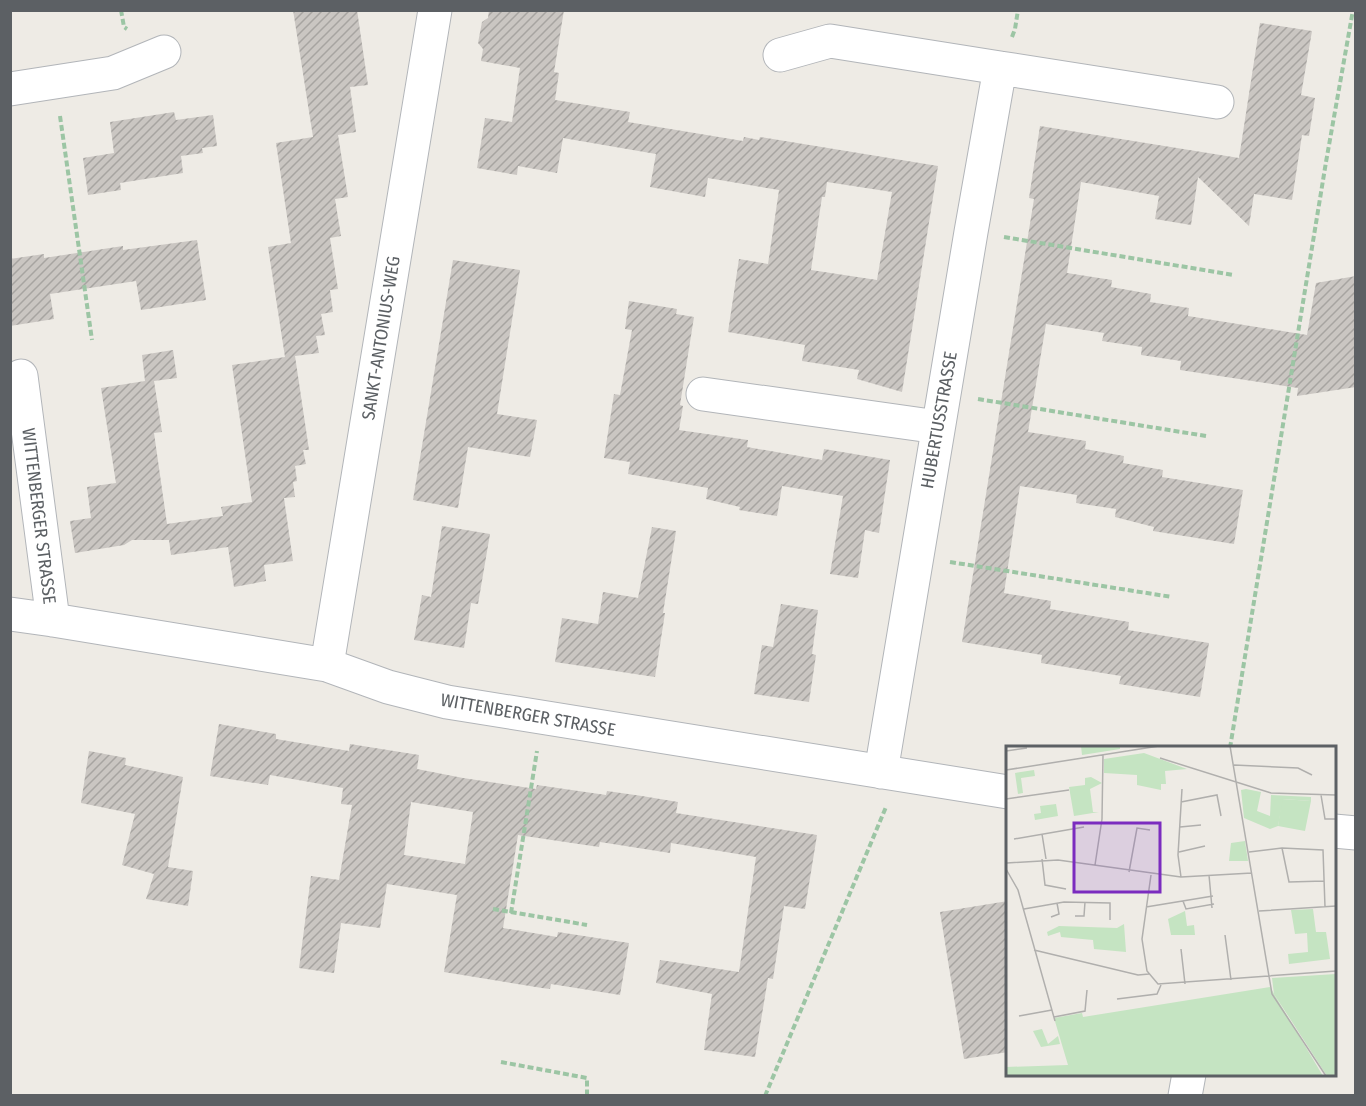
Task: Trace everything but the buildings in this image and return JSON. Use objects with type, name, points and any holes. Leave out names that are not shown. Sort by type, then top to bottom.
[{"type":"street","name":"SANKT-ANTONIUS-WEG","points":[[327,665],[435,10]]},
{"type":"street","points":[[780,55],[830,41],[1216,102]]},
{"type":"street","points":[[10,89],[113,74],[164,52]]},
{"type":"street","name":"HUBERTUSSTRASSE","points":[[890,774],[917,557],[970,232],[1000,68]]},
{"type":"street","name":"WITTENBERGER STRASSE","points":[[21,376],[52,620]]},
{"type":"street","points":[[703,394],[938,427]]},
{"type":"street","name":"WITTENBERGER STRASSE","points":[[10,614],[327,665],[388,687],[447,702],[1006,792]]},
{"type":"street","points":[[1336,831],[1356,833]]},
{"type":"street","points":[[1185,1095],[1188,1076]]},
{"type":"path","points":[[1230,746],[1353,10]]},
{"type":"path","points":[[55,82],[92,340]]},
{"type":"path","points":[[970,232],[1234,275]]},
{"type":"path","points":[[944,393],[1206,436]]},
{"type":"path","points":[[917,557],[1172,597]]},
{"type":"path","points":[[511,913],[542,718]]},
{"type":"path","points":[[765,1095],[890,774]]},
{"type":"path","points":[[494,909],[587,925]]},
{"type":"path","points":[[501,1062],[587,1078],[588,1095]]}]
